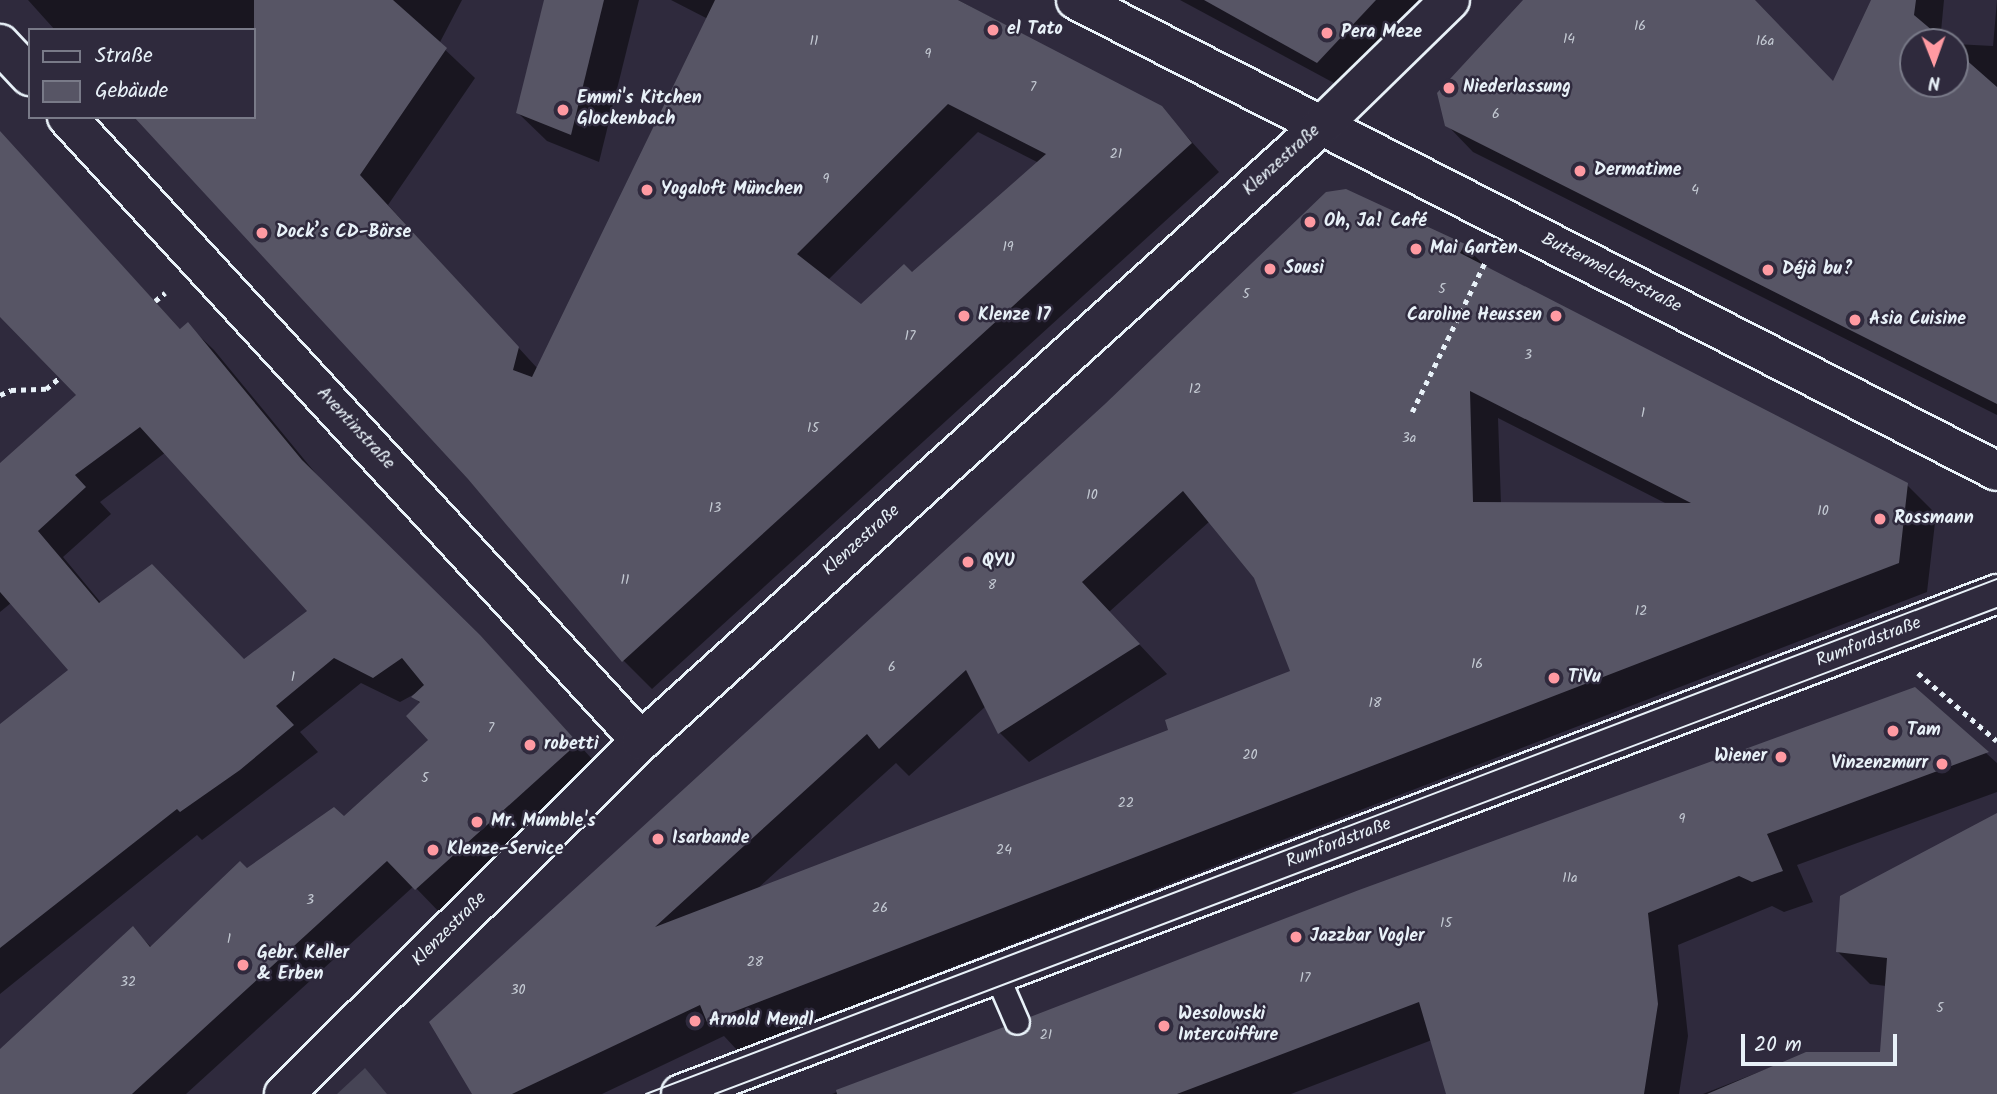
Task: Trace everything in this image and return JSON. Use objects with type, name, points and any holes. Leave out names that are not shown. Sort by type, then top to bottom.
[{"type":"street","name":"Buttermelcherstraße","points":[[1076,0],[1997,471]]},
{"type":"street","name":"Klenzestraße","points":[[284,1094],[642,741],[1321,126],[1450,0]]},
{"type":"street","points":[[0,44],[28,74]]},
{"type":"street","name":"Aventinstraße","points":[[69,119],[642,741]]},
{"type":"street","name":"Rumfordstraße","points":[[681,1094],[1997,594]]},
{"type":"lane","points":[[996,974],[1017,1022]]},
{"type":"path","points":[[1412,412],[1489,253]]},
{"type":"path","points":[[0,395],[11,390],[46,389],[59,378]]},
{"type":"path","points":[[1916,672],[1997,741]]},
{"type":"shaded area","points":[[365,1068],[387,1094],[337,1094]]},
{"type":"building","points":[[254,0],[393,0],[447,48],[360,175],[519,347],[513,370],[532,377],[715,0],[958,0],[1162,106],[1192,143],[622,662],[468,479],[136,119],[256,119]],"holes":[[[948,104],[1046,154],[912,272],[904,264],[861,304],[797,254]]]},
{"type":"building","points":[[544,0],[604,0],[571,135],[516,113]]},
{"type":"building","points":[[1204,0],[1376,0],[1317,63]]},
{"type":"building","points":[[1523,0],[1755,0],[1833,81],[1871,0],[1916,0],[1914,15],[1929,28],[1899,28],[1899,98],[1969,98],[1969,62],[1997,87],[1997,404],[1445,126],[1437,93]]},
{"type":"building","points":[[0,131],[180,329],[188,322],[302,460],[480,635],[578,743],[415,890],[387,861],[132,1094],[0,1094],[0,1049],[133,926],[150,947],[240,861],[247,868],[334,807],[344,816],[428,740],[406,716],[420,702],[411,697],[424,685],[402,658],[373,678],[334,658],[276,706],[294,725],[240,770],[180,812],[177,809],[0,948],[0,724],[68,670],[0,592],[0,463],[76,395],[0,317]],"holes":[[[140,427],[307,611],[244,659],[152,564],[99,603],[38,531],[86,487],[75,475]]]},
{"type":"building","points":[[1346,189],[1465,244],[1460,253],[1908,483],[1899,563],[707,1022],[700,1005],[512,1094],[472,1094],[429,1022],[1105,404],[1326,192]],"holes":[[[1470,391],[1691,503],[1473,502]],[[1183,491],[1254,578],[1290,671],[1165,720],[1168,730],[655,927],[867,734],[879,749],[966,670],[998,734],[1140,644],[1082,582]]]},
{"type":"building","points":[[1915,687],[1989,752],[1767,834],[1783,871],[1752,882],[1739,876],[1648,913],[1658,1004],[1644,1094],[1446,1094],[1419,1002],[1177,1094],[837,1094],[836,1090],[1004,1027],[1009,1034],[1022,1035],[1029,1030],[1030,1017],[1359,890]]},
{"type":"building","points":[[1997,813],[1997,1094],[1707,1094],[1806,1052],[1880,1052],[1887,958],[1836,952],[1840,896]]},
{"type":"tram line","points":[[646,1094],[1997,579]]},
{"type":"tram line","points":[[715,1094],[1997,608]]},
{"type":"place","name":"el Tato","points":[[993,30]]},
{"type":"place","name":"Pera Meze","points":[[1327,33]]},
{"type":"place","name":"Niederlassung","points":[[1449,88]]},
{"type":"place","name":"Emmi's Kitchen Glockenbach","points":[[563,110]]},
{"type":"place","name":"Dermatime","points":[[1580,171]]},
{"type":"place","name":"Yogaloft München","points":[[647,190]]},
{"type":"place","name":"Oh, Ja! Café","points":[[1310,222]]},
{"type":"place","name":"Dock’s CD-Börse","points":[[262,233]]},
{"type":"place","name":"Mai Garten","points":[[1416,249]]},
{"type":"place","name":"Sousi","points":[[1270,269]]},
{"type":"place","name":"Déjà bu?","points":[[1768,270]]},
{"type":"place","name":"Klenze 17","points":[[964,316]]},
{"type":"place","name":"Caroline Heussen","points":[[1556,316]]},
{"type":"place","name":"Asia Cuisine","points":[[1855,320]]},
{"type":"place","name":"Rossmann","points":[[1880,519]]},
{"type":"place","name":"QYU","points":[[968,562]]},
{"type":"place","name":"TiVu","points":[[1554,678]]},
{"type":"place","name":"Tam","points":[[1893,731]]},
{"type":"place","name":"robetti","points":[[530,745]]},
{"type":"place","name":"Wiener","points":[[1781,757]]},
{"type":"place","name":"Vinzenzmurr","points":[[1942,764]]},
{"type":"place","name":"Mr. Mumble's","points":[[477,822]]},
{"type":"place","name":"Isarbande","points":[[658,839]]},
{"type":"place","name":"Klenze-Service","points":[[433,850]]},
{"type":"place","name":"Jazzbar Vogler","points":[[1296,937]]},
{"type":"place","name":"Gebr. Keller & Erben","points":[[243,965]]},
{"type":"place","name":"Arnold Mendl","points":[[695,1021]]},
{"type":"place","name":"Wesolowski Intercoiffure","points":[[1164,1026]]}]
